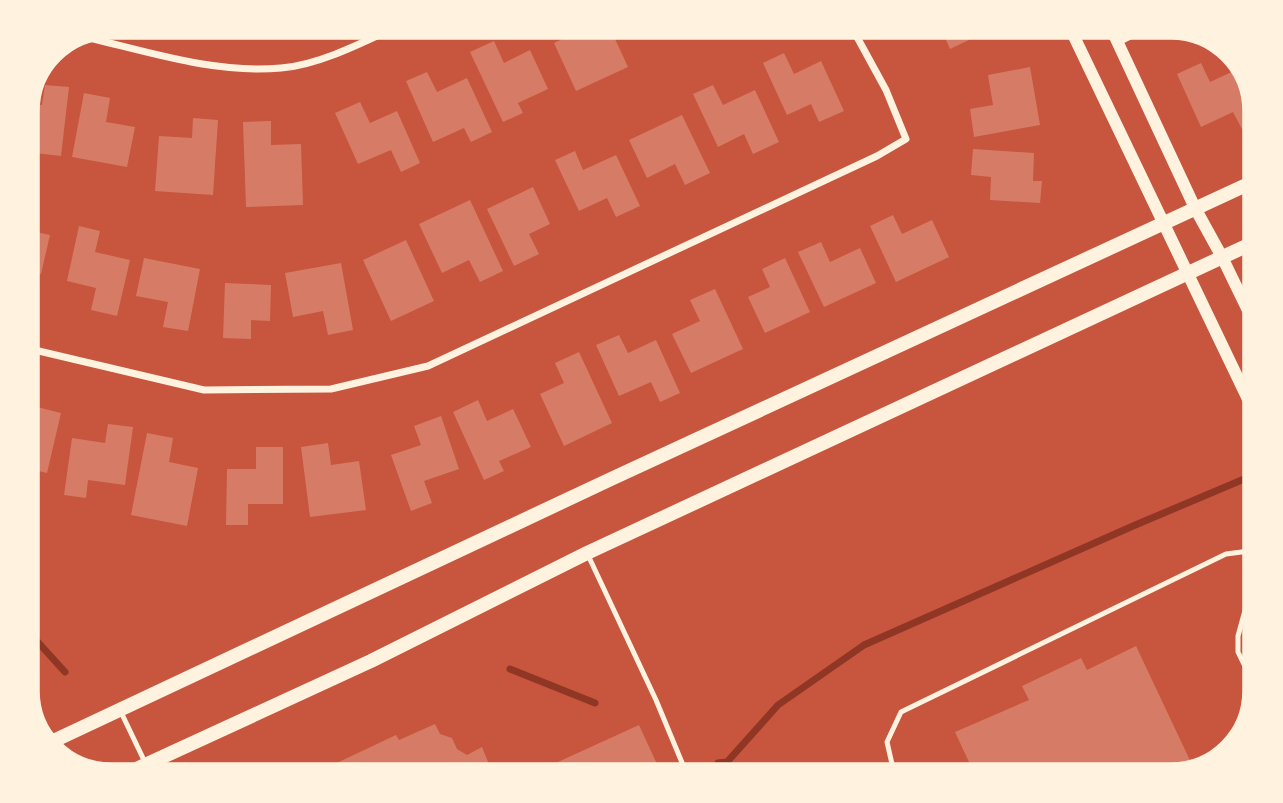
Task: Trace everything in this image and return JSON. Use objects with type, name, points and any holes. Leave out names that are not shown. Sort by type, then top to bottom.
[{"type":"main road","points":[[57,739],[1244,186]]},
{"type":"main road","points":[[161,764],[587,553],[1244,247]]},
{"type":"street","points":[[98,40],[218,68],[283,68],[343,52],[373,38]]},
{"type":"street","points":[[39,351],[204,390],[331,389],[428,366],[877,156],[906,138],[886,90],[858,38]]},
{"type":"street","points":[[1075,38],[1161,223],[1244,391]]},
{"type":"street","points":[[1116,38],[1195,208],[1244,302]]},
{"type":"street","points":[[1118,42],[1126,38]]},
{"type":"lane","points":[[892,764],[887,742],[901,712],[1226,554],[1244,552]]},
{"type":"lane","points":[[587,553],[656,700],[683,764]]},
{"type":"lane","points":[[1244,615],[1238,636],[1238,652],[1244,664]]},
{"type":"lane","points":[[120,710],[146,764]]},
{"type":"building","points":[[564,38],[615,38],[628,67],[576,91],[554,43]]},
{"type":"building","points":[[945,38],[973,38],[950,49]]},
{"type":"building","points":[[494,41],[504,63],[530,50],[548,89],[518,103],[523,113],[503,122],[470,52]]},
{"type":"building","points":[[784,53],[794,74],[821,61],[844,111],[819,122],[811,104],[787,115],[763,63]]},
{"type":"building","points":[[1201,63],[1210,82],[1232,72],[1243,97],[1244,130],[1233,112],[1201,127],[1177,74]]},
{"type":"building","points":[[1030,67],[1040,125],[974,137],[970,109],[993,105],[988,75]]},
{"type":"building","points":[[427,72],[437,92],[467,78],[492,132],[471,142],[464,128],[433,142],[406,81]]},
{"type":"building","points":[[45,85],[69,87],[61,156],[39,153],[39,106],[42,105]]},
{"type":"building","points":[[713,85],[723,105],[755,90],[779,142],[753,154],[744,134],[718,147],[693,94]]},
{"type":"building","points":[[84,93],[110,98],[106,122],[135,127],[127,167],[72,157]]},
{"type":"building","points":[[360,102],[370,123],[397,111],[420,163],[401,172],[391,150],[358,164],[335,113]]},
{"type":"building","points":[[682,115],[710,173],[685,185],[675,164],[647,178],[629,140]]},
{"type":"building","points":[[193,118],[218,120],[213,195],[155,191],[159,136],[192,138]]},
{"type":"building","points":[[271,121],[271,145],[301,144],[303,205],[246,207],[243,122]]},
{"type":"building","points":[[973,149],[1034,153],[1033,181],[1042,181],[1040,203],[990,200],[991,177],[971,175]]},
{"type":"building","points":[[575,151],[583,170],[616,155],[640,206],[616,217],[607,198],[579,211],[555,160]]},
{"type":"building","points":[[533,187],[550,224],[529,234],[539,254],[514,266],[487,209]]},
{"type":"building","points":[[470,200],[503,271],[480,282],[469,260],[442,273],[419,224]]},
{"type":"building","points":[[893,215],[902,234],[932,220],[949,257],[896,282],[870,226]]},
{"type":"building","points":[[79,226],[100,231],[95,252],[130,260],[117,316],[91,310],[96,288],[67,281]]},
{"type":"building","points":[[39,233],[50,235],[39,274]]},
{"type":"building","points":[[406,240],[434,301],[391,321],[363,260]]},
{"type":"building","points":[[821,242],[830,262],[860,248],[876,283],[824,307],[798,252]]},
{"type":"building","points":[[144,258],[200,269],[188,331],[163,327],[168,302],[136,296]]},
{"type":"building","points":[[785,258],[810,312],[765,333],[748,297],[770,287],[762,269]]},
{"type":"building","points":[[341,263],[353,330],[328,335],[323,311],[293,317],[285,273]]},
{"type":"building","points":[[225,283],[271,285],[270,321],[251,320],[251,339],[223,338]]},
{"type":"building","points":[[715,289],[743,349],[691,373],[672,334],[700,321],[690,300]]},
{"type":"building","points":[[619,335],[628,353],[656,340],[680,393],[660,402],[651,382],[619,396],[596,345]]},
{"type":"building","points":[[579,352],[612,423],[564,446],[540,394],[564,383],[555,363]]},
{"type":"building","points":[[478,400],[487,421],[513,409],[531,447],[499,461],[504,471],[484,480],[453,412]]},
{"type":"building","points":[[39,408],[61,413],[47,473],[39,471]]},
{"type":"building","points":[[441,416],[459,469],[424,481],[432,503],[411,511],[391,455],[421,445],[414,426]]},
{"type":"building","points":[[108,424],[133,427],[125,485],[88,480],[86,498],[64,495],[72,438],[105,443]]},
{"type":"building","points":[[147,433],[173,438],[169,462],[198,468],[187,526],[131,515]]},
{"type":"building","points":[[328,443],[331,465],[359,461],[366,510],[310,517],[301,447]]},
{"type":"building","points":[[256,447],[283,447],[283,504],[248,504],[248,525],[226,525],[227,469],[256,469]]},
{"type":"building","points":[[1136,646],[1191,762],[970,764],[955,732],[1029,700],[1022,686],[1081,658],[1087,670]]},
{"type":"building","points":[[435,724],[440,734],[452,738],[457,749],[467,755],[482,747],[489,764],[335,764],[396,735],[399,740]]},
{"type":"building","points":[[639,725],[657,764],[554,764]]},
{"type":"waterway","points":[[718,763],[727,762],[778,705],[864,645],[1244,479]]},
{"type":"waterway","points":[[39,643],[65,672]]},
{"type":"waterway","points":[[510,669],[595,703]]}]
